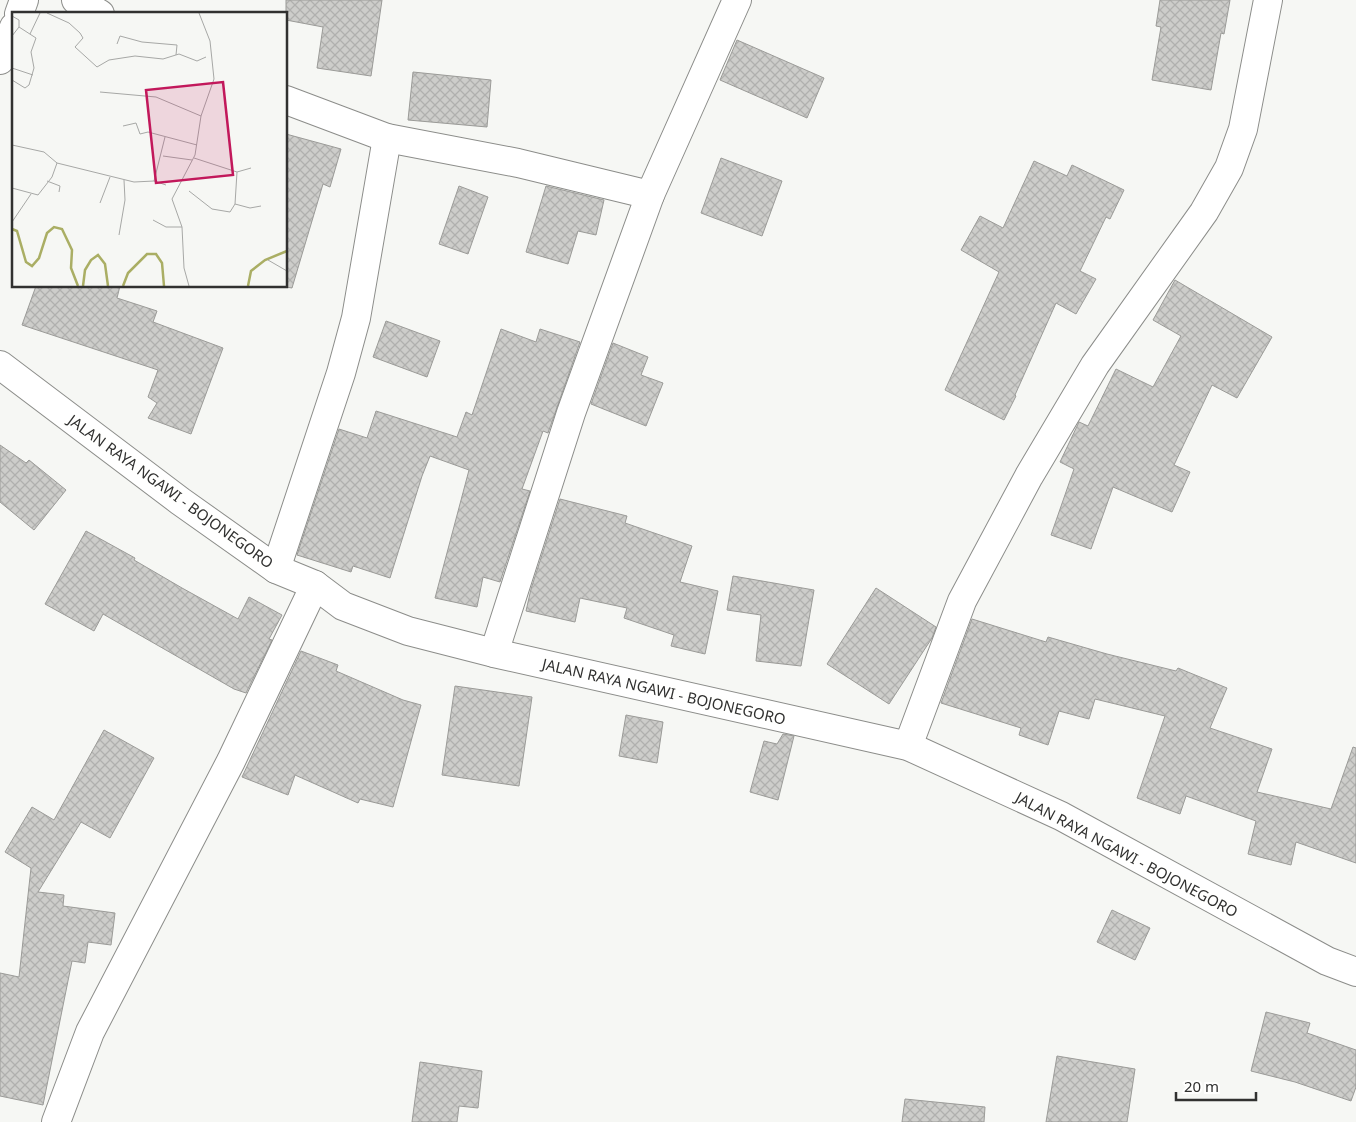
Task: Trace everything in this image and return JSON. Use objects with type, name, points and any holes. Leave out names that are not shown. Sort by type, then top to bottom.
[{"type":"main road","points":[[20,12],[24,0]]},
{"type":"main road","points":[[76,0],[97,12]]},
{"type":"main road","points":[[494,653],[571,413],[650,195],[737,0]]},
{"type":"main road","points":[[908,746],[962,602],[1029,476],[1096,365],[1204,212],[1229,168],[1243,129],[1268,0]]},
{"type":"main road","points":[[0,60],[12,33]]},
{"type":"main road","points":[[288,101],[387,138],[518,163],[650,195]]},
{"type":"main road","points":[[276,569],[341,373],[356,318],[387,138]]},
{"type":"main road","name":"JALAN RAYA NGAWI - BOJONEGORO","points":[[0,365],[180,501],[276,569],[315,585],[343,606],[408,630],[494,653],[908,746],[1061,816],[1327,961],[1356,972]]},
{"type":"main road","points":[[56,1122],[90,1032],[230,761],[315,585]]},
{"type":"building","points":[[286,0],[382,0],[371,76],[317,68],[323,27],[288,20],[288,12],[286,12]]},
{"type":"building","points":[[1160,0],[1230,0],[1224,34],[1221,33],[1211,90],[1152,80],[1161,27],[1156,26]]},
{"type":"building","points":[[737,40],[824,78],[807,118],[720,80]]},
{"type":"building","points":[[413,72],[491,80],[487,127],[408,120]]},
{"type":"building","points":[[288,135],[341,149],[330,187],[323,184],[292,288],[288,287]]},
{"type":"building","points":[[721,158],[782,181],[762,236],[701,213]]},
{"type":"building","points":[[1034,161],[1067,176],[1072,165],[1124,190],[1110,219],[1106,217],[1080,271],[1096,279],[1076,314],[1056,303],[1004,420],[945,390],[999,272],[961,250],[980,216],[1003,228]]},
{"type":"building","points":[[459,186],[488,197],[468,254],[439,244]]},
{"type":"building","points":[[546,186],[604,200],[596,235],[578,231],[568,264],[526,252]]},
{"type":"building","points":[[1175,280],[1272,337],[1237,398],[1212,385],[1174,465],[1190,472],[1172,512],[1113,487],[1091,549],[1051,535],[1074,469],[1060,462],[1079,422],[1088,426],[1116,369],[1153,387],[1181,336],[1153,320]]},
{"type":"building","points":[[35,288],[120,288],[117,298],[157,311],[153,322],[223,348],[191,434],[148,418],[157,403],[148,397],[158,370],[22,325]]},
{"type":"building","points":[[386,321],[440,341],[427,377],[373,357]]},
{"type":"building","points":[[501,329],[536,342],[540,329],[580,342],[548,433],[543,431],[522,489],[530,491],[500,582],[483,577],[477,607],[435,598],[469,470],[430,456],[390,578],[353,566],[351,572],[297,555],[339,429],[367,438],[376,411],[457,437],[466,412],[472,415]]},
{"type":"building","points":[[613,343],[648,357],[641,375],[663,383],[646,426],[591,404]]},
{"type":"building","points":[[0,445],[26,463],[29,460],[66,490],[34,530],[0,502]]},
{"type":"building","points":[[560,499],[627,516],[625,523],[692,546],[680,582],[718,591],[705,654],[671,646],[674,635],[624,618],[627,608],[580,598],[575,622],[526,611],[531,589]]},
{"type":"building","points":[[86,531],[238,619],[249,597],[282,615],[269,639],[272,640],[246,693],[234,689],[103,614],[94,631],[45,604]]},
{"type":"building","points":[[733,576],[814,590],[801,666],[756,661],[761,615],[727,610]]},
{"type":"building","points":[[876,588],[936,627],[932,638],[889,704],[827,664]]},
{"type":"building","points":[[972,619],[1046,642],[1048,637],[1176,671],[1178,668],[1227,688],[1210,728],[1272,749],[1257,792],[1331,809],[1353,747],[1356,748],[1356,863],[1296,842],[1291,865],[1248,854],[1256,821],[1186,796],[1180,814],[1137,798],[1165,716],[1095,699],[1089,719],[1059,711],[1048,745],[1019,735],[1021,728],[941,703]]},
{"type":"building","points":[[301,651],[338,665],[336,671],[403,700],[421,705],[393,807],[360,799],[358,803],[295,775],[288,795],[242,777]]},
{"type":"building","points":[[455,686],[532,697],[519,786],[442,775]]},
{"type":"building","points":[[626,715],[663,722],[657,763],[619,756]]},
{"type":"building","points":[[104,730],[154,758],[110,838],[81,822],[38,892],[64,895],[63,906],[115,913],[111,945],[88,942],[85,963],[72,961],[43,1105],[0,1096],[0,973],[19,977],[31,868],[5,852],[32,807],[54,820]]},
{"type":"building","points":[[783,734],[794,736],[778,800],[750,792],[764,741],[777,744]]},
{"type":"building","points":[[1112,910],[1150,928],[1135,960],[1097,942]]},
{"type":"building","points":[[1266,1012],[1310,1023],[1307,1033],[1356,1050],[1356,1087],[1351,1101],[1295,1082],[1251,1071]]},
{"type":"building","points":[[1057,1056],[1135,1069],[1127,1122],[1046,1122]]},
{"type":"building","points":[[420,1062],[482,1071],[478,1108],[459,1106],[457,1122],[412,1122]]},
{"type":"building","points":[[905,1099],[985,1107],[984,1122],[902,1122]]}]
